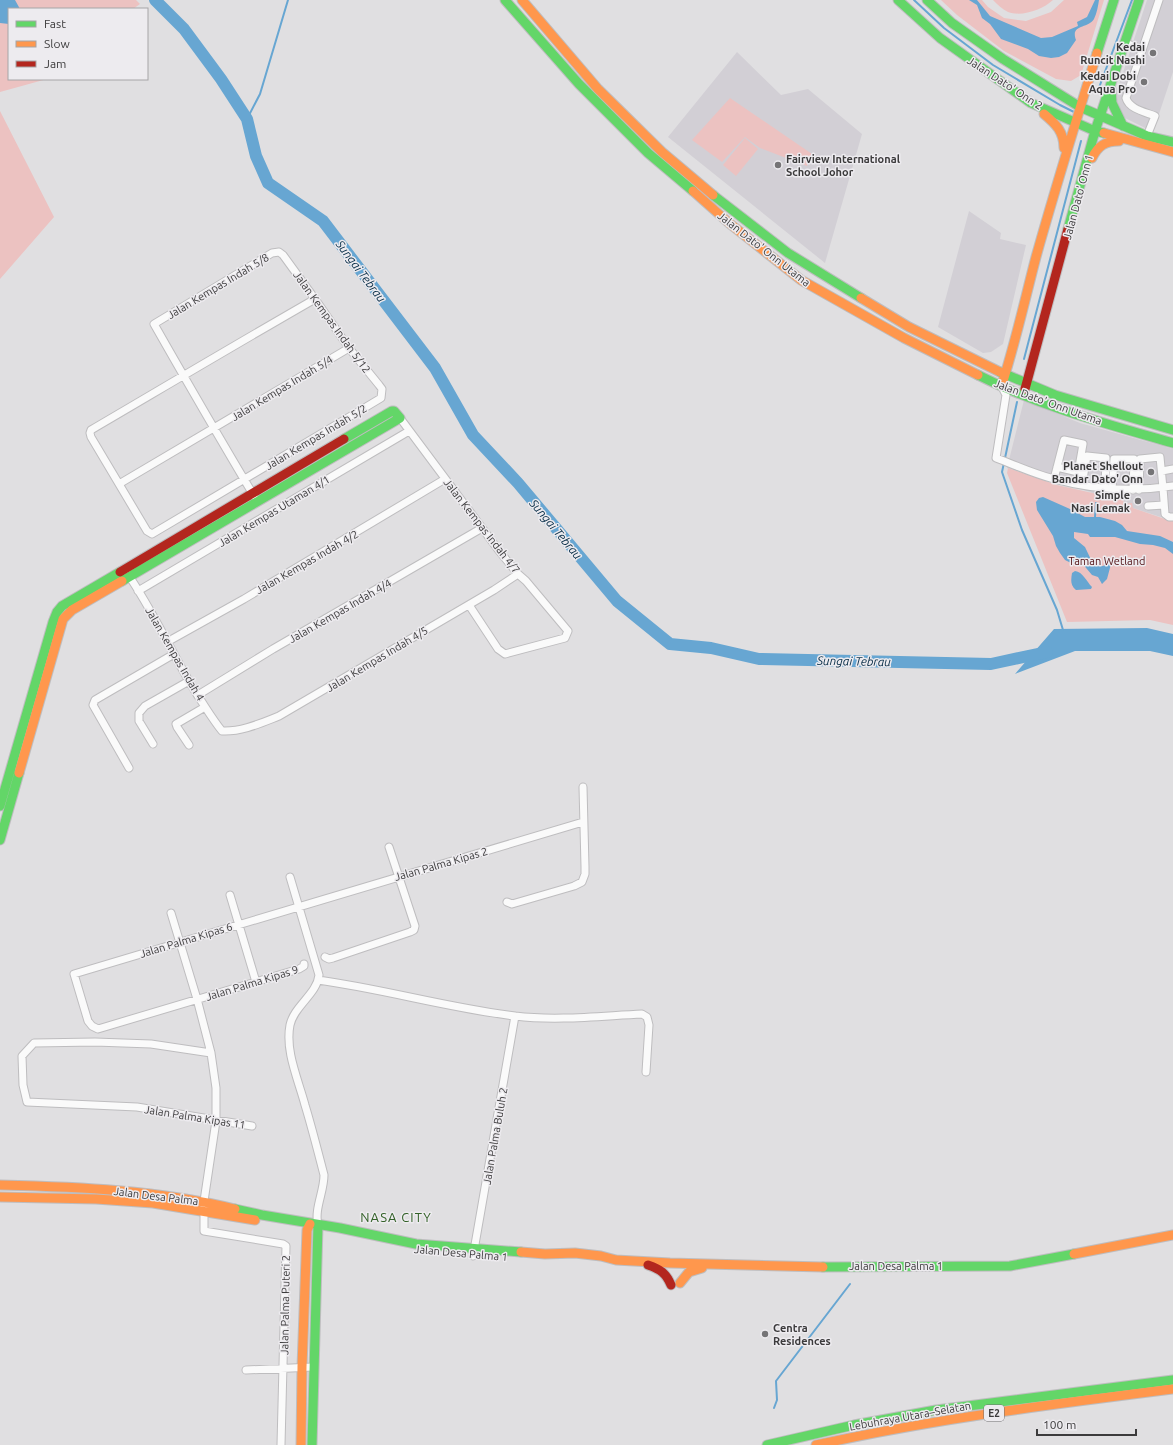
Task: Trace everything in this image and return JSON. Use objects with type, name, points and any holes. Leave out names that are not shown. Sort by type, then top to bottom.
[{"type":"main road","name":"Jalan Dato' Onn Utama","points":[[505,0],[579,84],[648,153],[729,223],[801,280],[904,338],[1002,387],[1097,421],[1173,443]]},
{"type":"main road","name":"Jalan Dato' Onn Utama","points":[[522,0],[598,89],[662,152],[711,193],[788,253],[909,327],[1005,374],[1055,395],[1173,430]]},
{"type":"main road","name":"Jalan Dato' Onn 2","points":[[898,0],[940,38],[1031,103],[1095,131],[1173,152]]},
{"type":"main road","name":"Jalan Dato' Onn 2","points":[[928,0],[952,23],[1003,59],[1054,92],[1101,117],[1147,136],[1173,142]]},
{"type":"main road","points":[[1002,387],[1074,123],[1114,0]]},
{"type":"main road","name":"Jalan Dato' Onn 1","points":[[1023,395],[1095,131],[1101,117],[1139,0]]},
{"type":"main road","points":[[1054,92],[1066,95],[1072,94],[1087,85]]},
{"type":"main road","points":[[1110,87],[1112,104],[1123,126]]},
{"type":"main road","points":[[1031,103],[1057,124],[1063,133],[1064,159]]},
{"type":"main road","points":[[1083,176],[1100,144],[1116,141],[1143,145]]},
{"type":"main road","points":[[780,263],[788,253]]},
{"type":"main road","points":[[974,359],[996,363],[1007,356],[1014,347]]},
{"type":"main road","points":[[1034,358],[1035,371],[1038,380],[1055,395]]},
{"type":"main road","points":[[0,806],[57,612],[67,603],[128,574],[257,502],[400,418],[394,411],[252,493],[128,574],[72,610],[63,619],[0,840]]},
{"type":"main road","points":[[19,738],[29,740]]},
{"type":"main road","name":"Jalan Desa Palma","points":[[0,1185],[156,1194],[204,1206],[314,1226]]},
{"type":"main road","name":"Jalan Desa Palma","points":[[0,1197],[104,1199],[204,1206]]},
{"type":"main road","points":[[312,1445],[314,1226]]},
{"type":"main road","points":[[301,1445],[302,1367],[314,1226]]},
{"type":"main road","name":"Jalan Desa Palma 1","points":[[314,1226],[408,1248],[436,1252],[474,1253],[602,1262],[616,1260],[718,1265],[795,1266],[1010,1266],[1173,1235]]},
{"type":"main road","points":[[637,1262],[663,1271],[675,1284],[692,1270],[718,1265]]},
{"type":"main road","name":"Lebuhraya Utara–Selatan","points":[[767,1445],[854,1424],[936,1410],[1015,1398],[1173,1380]]},
{"type":"main road","name":"Lebuhraya Utara–Selatan","points":[[816,1445],[856,1436],[1027,1407],[1173,1389]]},
{"type":"street","points":[[1147,136],[1155,116],[1132,107],[1126,98],[1159,0]]},
{"type":"street","points":[[1125,43],[1142,49]]},
{"type":"street","name":"Jalan Kempas Indah 5/8","points":[[184,376],[154,324],[272,253],[279,252],[283,255]]},
{"type":"street","name":"Jalan Kempas Indah 5/12","points":[[283,255],[349,348],[382,390]]},
{"type":"street","points":[[244,479],[152,534],[147,531],[90,432],[91,430],[315,299]]},
{"type":"street","name":"Jalan Kempas Indah 5/4","points":[[119,484],[349,348]]},
{"type":"street","points":[[184,376],[257,502]]},
{"type":"street","points":[[1002,387],[1006,395],[996,458],[1010,465],[1079,485],[1136,490],[1173,486]]},
{"type":"street","name":"Jalan Kempas Indah 5/2","points":[[244,479],[381,398],[382,390]]},
{"type":"street","name":"Jalan Kempas Indah 4/7","points":[[400,418],[518,574],[526,581],[568,631],[565,638],[504,654],[498,649],[469,605]]},
{"type":"street","name":"Jalan Kempas Utaman 4/1","points":[[138,591],[409,431]]},
{"type":"street","points":[[1054,479],[1064,440],[1083,444],[1078,472],[1079,485]]},
{"type":"street","points":[[1079,485],[1088,456],[1106,458],[1109,488]]},
{"type":"street","points":[[1136,490],[1140,459],[1160,457],[1165,514],[1169,517],[1173,517]]},
{"type":"street","points":[[1109,488],[1114,459],[1134,459],[1136,490]]},
{"type":"street","points":[[1057,466],[1078,472]]},
{"type":"street","points":[[1162,471],[1173,469]]},
{"type":"street","name":"Jalan Kempas Indah 4/2","points":[[167,642],[244,599],[445,479]]},
{"type":"street","points":[[1148,506],[1164,505]]},
{"type":"street","name":"Jalan Kempas Indah 4/4","points":[[198,696],[274,649],[482,528]]},
{"type":"street","name":"Jalan Kempas Indah 4","points":[[128,574],[188,681],[222,731],[230,732]]},
{"type":"street","name":"Jalan Kempas Indah 4/5","points":[[230,732],[251,727],[279,716],[469,605],[518,574]]},
{"type":"street","points":[[129,768],[93,705],[93,702],[174,654]]},
{"type":"street","points":[[153,744],[139,722],[139,713],[146,706],[188,681]]},
{"type":"street","points":[[189,745],[176,724],[205,707]]},
{"type":"street","points":[[506,902],[512,904],[521,902],[574,886],[582,882],[585,874],[583,787]]},
{"type":"street","name":"Jalan Palma Kipas 2","points":[[298,907],[584,822]]},
{"type":"street","points":[[325,957],[328,959],[333,958],[414,930],[415,926],[389,847]]},
{"type":"street","points":[[290,877],[318,975],[318,980],[290,1023],[288,1040],[324,1175],[324,1183],[314,1226]]},
{"type":"street","points":[[230,895],[256,982]]},
{"type":"street","name":"Jalan Palma Kipas 6","points":[[82,1002],[74,974],[298,907]]},
{"type":"street","points":[[171,913],[198,1000],[211,1053],[216,1088],[216,1121],[204,1206]]},
{"type":"street","name":"Jalan Palma Kipas 9","points":[[82,1002],[88,1021],[92,1026],[98,1029],[299,969],[304,966],[304,964]]},
{"type":"street","points":[[318,980],[349,984],[429,1001],[515,1016],[547,1018],[642,1014],[647,1018],[649,1025],[646,1072]]},
{"type":"street","name":"Jalan Palma Buluh 2","points":[[474,1253],[515,1016]]},
{"type":"street","name":"Jalan Palma Kipas 11","points":[[211,1053],[151,1044],[80,1042],[34,1043],[22,1056],[23,1085],[27,1102],[138,1107],[252,1126]]},
{"type":"street","name":"Jalan Palma Puteri 2","points":[[204,1206],[203,1227],[204,1231],[206,1232],[283,1244],[286,1246],[281,1445]]},
{"type":"street","points":[[246,1370],[313,1367]]},
{"type":"shaded area","points":[[1147,0],[1173,0],[1173,72],[1153,132],[1123,117],[1115,97]]},
{"type":"shaded area","name":"Fairview International School Johor","points":[[737,52],[781,95],[808,89],[862,134],[825,263],[668,137]]},
{"type":"shaded area","points":[[969,211],[1001,233],[1000,239],[1026,245],[1003,344],[991,352],[983,353],[938,327]]},
{"type":"shaded area","points":[[1024,400],[1080,423],[1173,449],[1173,521],[1133,508],[1122,500],[1098,497],[1090,492],[1007,468]]},
{"type":"green space","points":[[0,0],[136,0],[140,4],[134,8],[8,8],[8,80],[43,80],[0,92]]},
{"type":"green space","points":[[941,0],[982,0],[988,7],[1004,18],[1026,21],[1051,12],[1064,0],[1104,0],[1081,75],[1071,81],[1056,79],[1004,51],[957,15]]},
{"type":"green space","points":[[993,0],[1053,0],[1038,10],[1019,14],[1008,12]]},
{"type":"green space","points":[[730,98],[812,154],[807,166],[760,148],[745,137],[722,162],[692,140]]},
{"type":"green space","points":[[0,111],[54,217],[0,279]]},
{"type":"green space","points":[[745,138],[758,149],[736,176],[723,165]]},
{"type":"green space","name":"Taman Wetland","points":[[1008,468],[1057,485],[1097,494],[1097,497],[1123,499],[1124,504],[1132,503],[1133,508],[1165,519],[1173,520],[1173,625],[1150,620],[1067,622],[1007,473]]},
{"type":"water","points":[[0,0],[15,0],[19,8],[8,8],[8,24],[0,23]]},
{"type":"water","points":[[969,0],[977,0],[990,16],[1041,38],[1052,37],[1078,26],[1077,22],[1087,17],[1095,0],[1099,0],[1094,19],[1075,31],[1076,40],[1067,53],[1059,57],[1051,58],[1039,56],[1028,49],[1001,39],[990,24],[982,18],[977,5]]},
{"type":"water","points":[[1043,497],[1085,517],[1100,517],[1115,521],[1122,525],[1127,531],[1160,536],[1173,542],[1173,554],[1165,548],[1153,545],[1140,544],[1115,537],[1090,537],[1088,534],[1074,532],[1074,538],[1085,547],[1094,566],[1103,566],[1109,562],[1111,564],[1107,579],[1102,584],[1098,577],[1092,575],[1081,562],[1071,563],[1065,560],[1060,553],[1053,536],[1037,510],[1036,502],[1039,498]]},
{"type":"water","points":[[1075,571],[1082,575],[1092,587],[1091,589],[1076,590],[1074,588],[1071,578],[1072,573]]},
{"type":"water","points":[[1147,628],[1173,634],[1173,656],[1150,651],[1075,651],[1015,674],[1054,629]]},
{"type":"waterway","name":"Sungai Tebrau","points":[[155,0],[184,29],[221,79],[247,119],[256,156],[268,183],[323,221],[435,368],[473,435],[518,483],[617,601],[670,644],[711,648],[759,659],[991,664],[1047,652]]},
{"type":"waterway","points":[[247,119],[260,94],[288,0]]},
{"type":"waterway","points":[[914,0],[944,28],[993,65],[1074,112]]},
{"type":"waterway","points":[[1097,93],[1132,0]]},
{"type":"waterway","points":[[1024,359],[1081,141]]},
{"type":"waterway","points":[[1017,402],[1002,472],[1022,530],[1057,610],[1063,630]]},
{"type":"waterway","points":[[1095,517],[1096,503]]},
{"type":"waterway","points":[[774,1408],[777,1400],[776,1381],[850,1284]]},
{"type":"traffic: fast","points":[[505,0],[579,84],[648,153],[693,191]]},
{"type":"traffic: fast","points":[[898,0],[940,38],[1031,103],[1095,131],[1104,133]]},
{"type":"traffic: fast","points":[[927,0],[952,23],[1003,59],[1080,107],[1147,136],[1173,142]]},
{"type":"traffic: fast","points":[[1097,53],[1114,0]]},
{"type":"traffic: fast","points":[[1068,229],[1095,131],[1139,0]]},
{"type":"traffic: fast","points":[[1111,89],[1112,103],[1123,126]]},
{"type":"traffic: fast","points":[[713,195],[788,253],[861,298]]},
{"type":"traffic: fast","points":[[1000,372],[1055,395],[1173,430]]},
{"type":"traffic: fast","points":[[978,375],[1025,396],[1074,414],[1173,443]]},
{"type":"traffic: fast","points":[[122,581],[400,418],[394,411],[392,411],[344,439]]},
{"type":"traffic: fast","points":[[0,806],[57,612],[62,606],[120,572]]},
{"type":"traffic: fast","points":[[0,840],[19,773]]},
{"type":"traffic: fast","points":[[235,1209],[340,1228],[416,1244],[521,1252]]},
{"type":"traffic: fast","points":[[312,1445],[318,1225]]},
{"type":"traffic: fast","points":[[823,1267],[1010,1266],[1074,1254]]},
{"type":"traffic: fast","points":[[767,1445],[854,1425],[936,1410],[1173,1380]]},
{"type":"traffic: slow","points":[[522,0],[598,89],[662,152],[713,195]]},
{"type":"traffic: slow","points":[[1003,381],[1043,232],[1097,53]]},
{"type":"traffic: slow","points":[[1044,114],[1052,121],[1061,133],[1064,148]]},
{"type":"traffic: slow","points":[[1104,133],[1173,152]]},
{"type":"traffic: slow","points":[[1092,158],[1102,145],[1119,141]]},
{"type":"traffic: slow","points":[[693,191],[729,223],[801,280],[904,338],[978,375]]},
{"type":"traffic: slow","points":[[861,298],[909,327],[1000,372]]},
{"type":"traffic: slow","points":[[19,773],[63,619],[72,610],[122,581]]},
{"type":"traffic: slow","points":[[0,1185],[89,1188],[148,1194],[235,1209]]},
{"type":"traffic: slow","points":[[0,1197],[96,1199],[153,1203],[255,1220]]},
{"type":"traffic: slow","points":[[301,1445],[307,1230],[310,1224]]},
{"type":"traffic: slow","points":[[1074,1254],[1173,1235]]},
{"type":"traffic: slow","points":[[521,1252],[545,1254],[575,1253],[601,1256],[616,1260],[670,1263],[823,1267]]},
{"type":"traffic: slow","points":[[680,1283],[689,1272],[702,1268]]},
{"type":"traffic: slow","points":[[816,1445],[905,1427],[1038,1406],[1173,1389]]},
{"type":"traffic: jam","points":[[1025,389],[1068,229]]},
{"type":"traffic: jam","points":[[120,572],[344,439]]},
{"type":"traffic: jam","points":[[648,1265],[662,1272],[667,1277],[671,1285]]},
{"type":"place","name":"Kedai Runcit Nashi","points":[[1153,53]]},
{"type":"place","name":"Kedai Dobi Aqua Pro","points":[[1144,82]]},
{"type":"place","name":"Fairview International School Johor","points":[[778,165]]},
{"type":"place","name":"Planet Shellout Bandar Dato' Onn","points":[[1151,472]]},
{"type":"place","name":"Simple Nasi Lemak","points":[[1138,501]]},
{"type":"place","name":"Centra Residences","points":[[765,1334]]},
{"type":"district","name":"NASA CITY","points":[[396,1217]]}]
